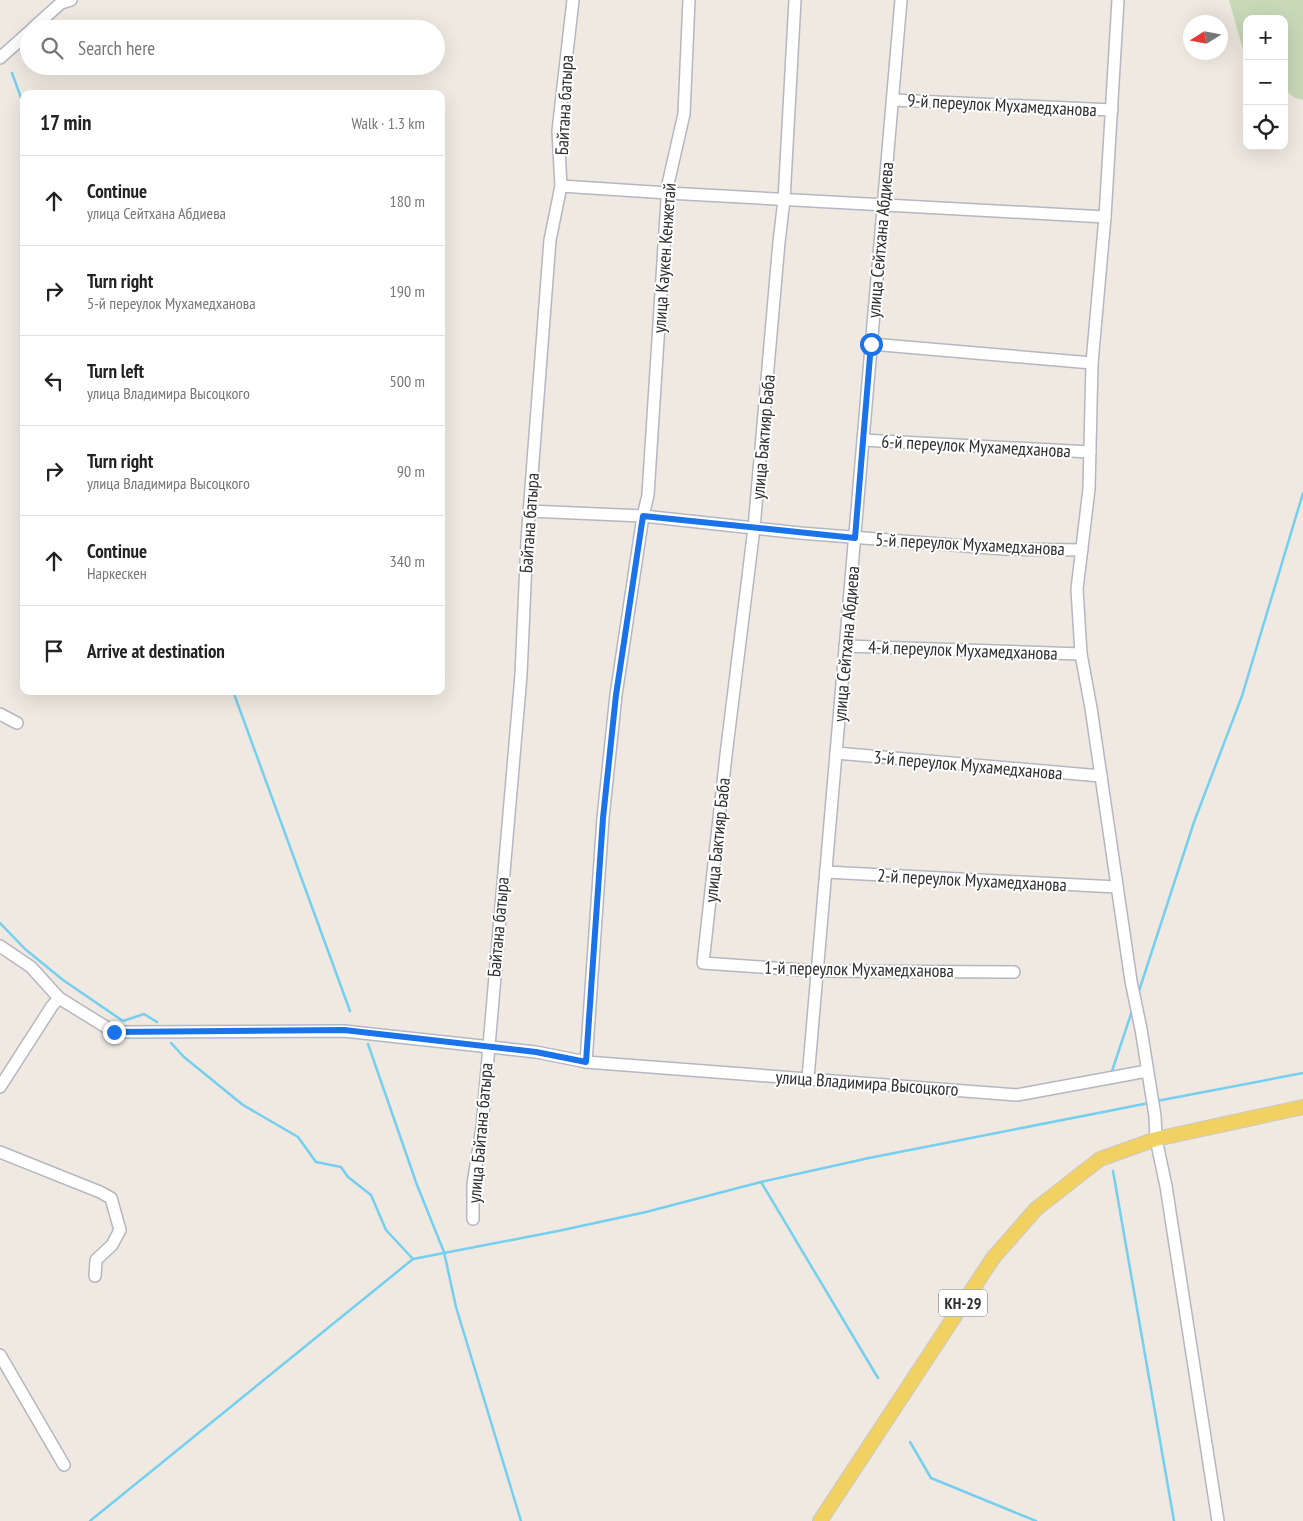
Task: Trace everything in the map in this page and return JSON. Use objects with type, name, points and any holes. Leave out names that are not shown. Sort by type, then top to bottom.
[{"type":"main road","name":"КН-29","points":[[820,1521],[993,1258],[1036,1209],[1100,1159],[1156,1139],[1303,1107]]},
{"type":"street","name":"Байтана батыра","points":[[488,1047],[521,684],[530,511],[550,240],[561,186],[558,131],[572,0]]},
{"type":"street","name":"улица Каукен Кенжетай","points":[[643,516],[648,495],[668,184],[684,114],[689,0]]},
{"type":"street","name":"улица Бактияр Баба","points":[[703,963],[727,745],[754,528],[784,200],[795,0]]},
{"type":"street","name":"улица Сейтхана Абдиева","points":[[808,1078],[901,0]]},
{"type":"street","points":[[1118,0],[1105,217],[1092,364],[1089,489],[1077,589],[1081,654],[1131,980],[1151,1093],[1156,1139],[1166,1186],[1218,1521]]},
{"type":"street","points":[[42,20],[64,1]]},
{"type":"street","points":[[0,58],[20,40]]},
{"type":"street","name":"9-й переулок Мухамедханова","points":[[892,100],[1112,110]]},
{"type":"street","points":[[561,186],[1105,217]]},
{"type":"street","points":[[871,344],[1092,364]]},
{"type":"street","name":"6-й переулок Мухамедханова","points":[[863,440],[1090,452]]},
{"type":"street","name":"5-й переулок Мухамедханова","points":[[530,511],[643,516],[855,538],[1004,549],[1082,550]]},
{"type":"street","points":[[586,1062],[603,818],[616,695],[643,516]]},
{"type":"street","name":"4-й переулок Мухамедханова","points":[[845,646],[1081,654]]},
{"type":"street","points":[[0,714],[17,723]]},
{"type":"street","name":"3-й переулок Мухамедханова","points":[[836,753],[1101,776]]},
{"type":"street","name":"2-й переулок Мухамедханова","points":[[826,872],[1117,888]]},
{"type":"street","name":"улица Владимира Высоцкого","points":[[0,946],[31,967],[59,998],[114,1032],[344,1030],[536,1052],[586,1062],[1017,1095],[1147,1071]]},
{"type":"street","name":"1-й переулок Мухамедханова","points":[[703,963],[817,971],[1014,972]]},
{"type":"street","points":[[0,1087],[59,998]]},
{"type":"street","name":"улица Байтана батыра","points":[[473,1219],[473,1184],[482,1127],[488,1047]]},
{"type":"street","points":[[0,1152],[100,1192],[110,1198],[120,1230],[112,1245],[96,1260],[95,1276]]},
{"type":"street","points":[[0,1355],[64,1465]]},
{"type":"green space","points":[[1229,0],[1303,0],[1303,100],[1295,98],[1288,92],[1288,15],[1243,15],[1243,49]]},
{"type":"waterway","points":[[12,73],[20,95]]},
{"type":"waterway","points":[[1138,994],[1194,822],[1242,696],[1303,493]]},
{"type":"waterway","points":[[234,695],[350,1011]]},
{"type":"waterway","points":[[0,923],[25,949],[63,980],[123,1021],[144,1014],[157,1022]]},
{"type":"waterway","points":[[1112,1071],[1132,1011]]},
{"type":"waterway","points":[[171,1043],[184,1057],[243,1105],[298,1137],[316,1162],[341,1167],[348,1177],[371,1195],[386,1230],[413,1259]]},
{"type":"waterway","points":[[368,1044],[417,1185],[444,1252],[456,1307],[521,1521]]},
{"type":"waterway","points":[[1157,1101],[1303,1073]]},
{"type":"waterway","points":[[90,1521],[413,1259],[646,1212],[761,1182],[869,1158],[1149,1103]]},
{"type":"waterway","points":[[1113,1171],[1174,1521]]},
{"type":"waterway","points":[[761,1182],[878,1378]]},
{"type":"waterway","points":[[910,1442],[931,1478],[1036,1521]]},
{"type":"route","points":[[114,1032],[344,1030],[536,1052],[586,1062],[603,818],[616,695],[643,516],[855,538],[871,344]]}]
